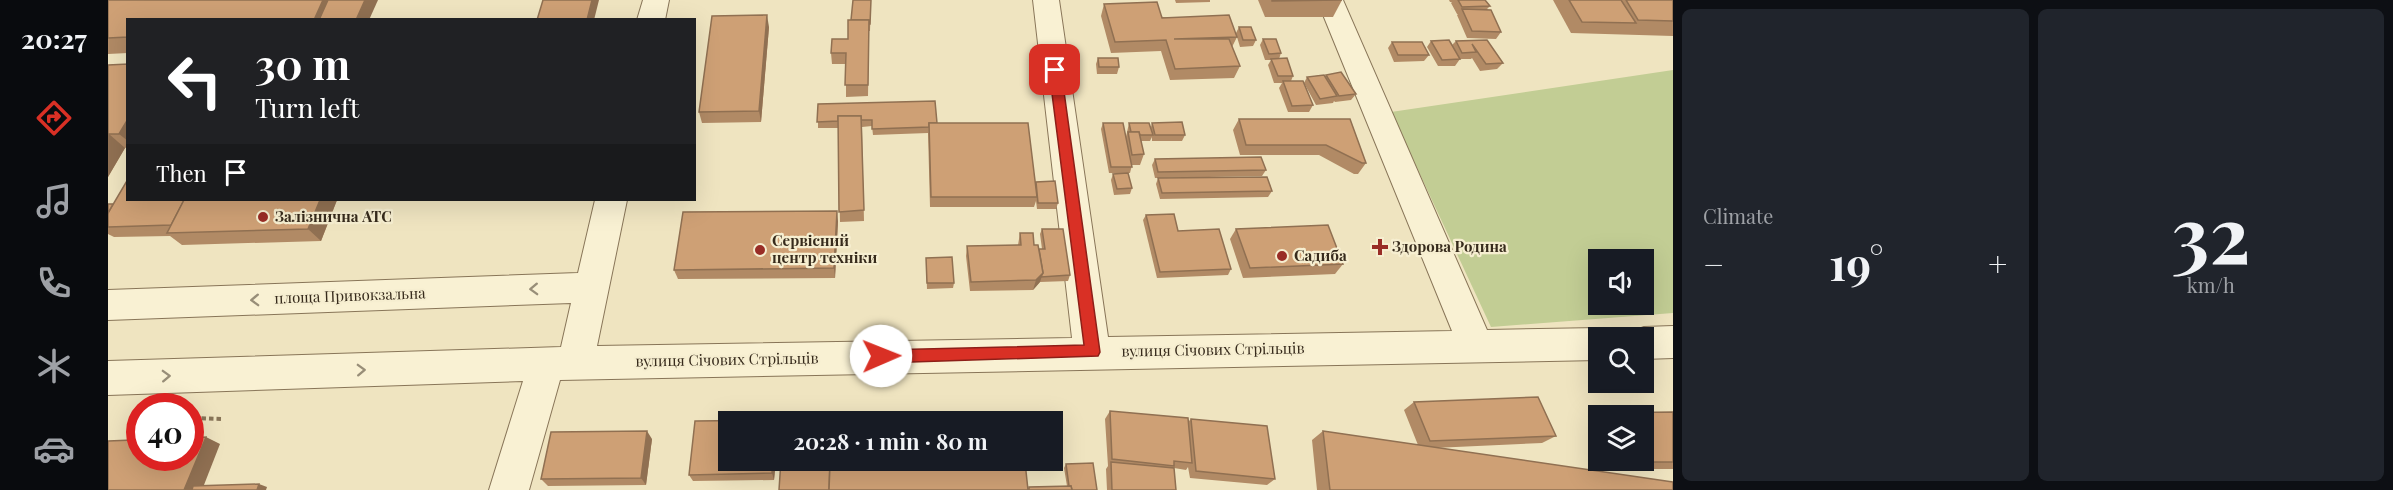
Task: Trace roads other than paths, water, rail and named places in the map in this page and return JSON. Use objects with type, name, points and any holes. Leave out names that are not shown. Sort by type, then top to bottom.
[{"type":"street","points":[[652,18],[656,0]]},
{"type":"street","points":[[1046,0],[1092,352]]},
{"type":"street","points":[[1330,0],[1476,346]]},
{"type":"street","points":[[509,490],[592,287],[611,201]]},
{"type":"street","name":"площа Привокзальна","points":[[108,305],[592,287]]},
{"type":"street","points":[[1654,343],[1673,342]]},
{"type":"street","name":"вулиця Січових Стрільців","points":[[560,364],[1588,344]]},
{"type":"street","points":[[108,378],[560,364]]},
{"type":"place","name":"Залізнична АТС","points":[[263,217]]},
{"type":"place","name":"Здорова Родина","points":[[1380,247]]},
{"type":"place","name":"Сервісний центр техніки","points":[[760,250]]},
{"type":"place","name":"Садиба","points":[[1282,256]]}]
